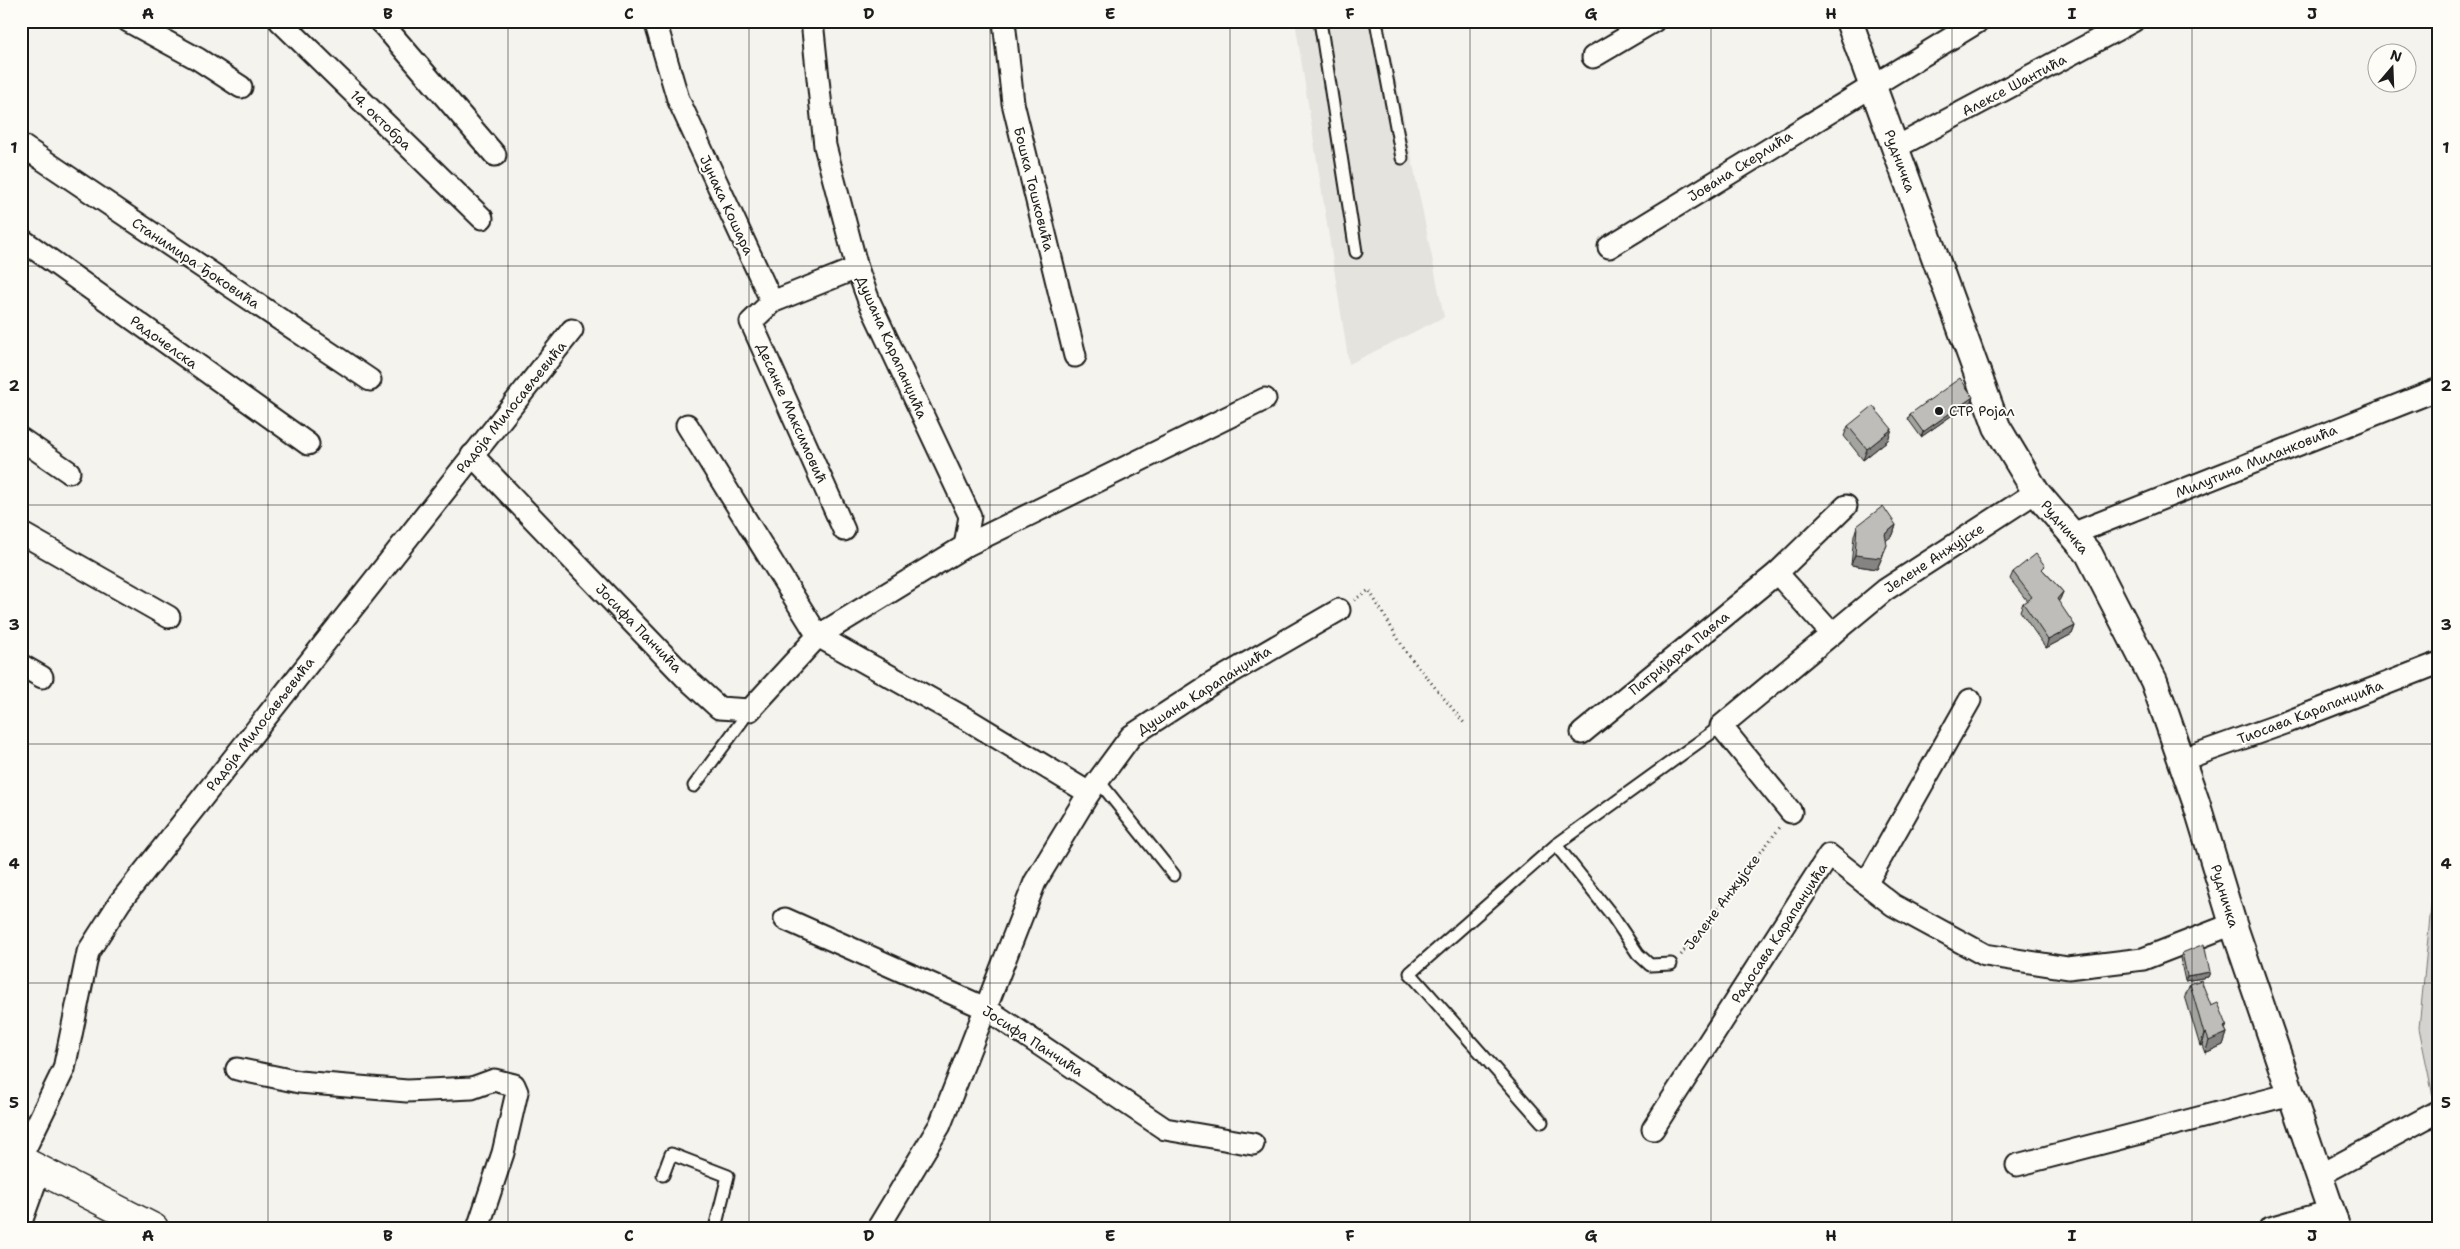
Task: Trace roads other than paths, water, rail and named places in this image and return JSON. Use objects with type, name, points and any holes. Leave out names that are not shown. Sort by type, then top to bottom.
[{"type":"main road","points":[[27,1162],[154,1228]]},
{"type":"street","points":[[128,21],[198,59],[241,87]]},
{"type":"street","name":"14. октобра","points":[[280,21],[482,218]]},
{"type":"street","points":[[380,21],[495,156]]},
{"type":"street","name":"Јунака Кошара","points":[[655,21],[678,99],[772,302]]},
{"type":"street","name":"Душана Карапанџића","points":[[812,21],[825,146],[857,268],[869,301],[970,516],[965,546]]},
{"type":"street","name":"Бошка Тошковића","points":[[1004,21],[1013,103],[1075,356]]},
{"type":"street","points":[[1594,57],[1654,21]]},
{"type":"street","name":"Рудничка","points":[[1849,21],[1997,427],[2036,492],[2090,554],[2154,681],[2233,924],[2334,1219],[2270,1228]]},
{"type":"street","name":"Јована Скерлића","points":[[1609,247],[1979,21]]},
{"type":"street","name":"Алексе Шантића","points":[[1895,148],[2133,21]]},
{"type":"street","name":"Станимира Ђоковића","points":[[21,145],[370,380]]},
{"type":"street","name":"Радочелска","points":[[21,239],[308,444]]},
{"type":"street","points":[[772,302],[857,268]]},
{"type":"street","name":"Десанке Максимовић","points":[[772,302],[751,322],[844,530]]},
{"type":"street","name":"Радоја Милосављевића","points":[[21,1222],[27,1162],[64,1069],[88,952],[120,902],[572,330]]},
{"type":"street","name":"Милутина Миланковића","points":[[2072,534],[2439,389]]},
{"type":"street","points":[[750,710],[818,636],[965,546],[1265,400]]},
{"type":"street","points":[[687,425],[818,636],[970,721],[1094,786]]},
{"type":"street","points":[[21,439],[69,472]]},
{"type":"street","name":"Јосифа Панчића","points":[[472,455],[685,677],[719,708],[750,710]]},
{"type":"street","name":"Јелене Анжујске","points":[[1722,726],[1885,590],[2036,492]]},
{"type":"street","name":"Патријарха Павла","points":[[1582,734],[1777,572],[1846,506]]},
{"type":"street","points":[[21,533],[169,617]]},
{"type":"street","points":[[1777,572],[1832,634]]},
{"type":"street","name":"Душана Карапанџића","points":[[878,1228],[940,1125],[1035,882],[1094,786],[1131,736],[1211,684],[1339,610]]},
{"type":"street","name":"Тиосава Карапанџића","points":[[2181,760],[2285,723],[2439,663]]},
{"type":"street","points":[[21,666],[42,677]]},
{"type":"street","points":[[1866,884],[1970,700]]},
{"type":"street","points":[[1722,726],[1791,812]]},
{"type":"street","name":"Радосава Карапанџића","points":[[1653,1129],[1829,855],[1893,905],[1985,955],[2068,968],[2143,959],[2233,924]]},
{"type":"street","name":"Јосифа Панчића","points":[[785,919],[985,1008],[1165,1129],[1253,1144]]},
{"type":"street","points":[[237,1069],[299,1082],[406,1091],[472,1088],[494,1080],[514,1085],[517,1092],[503,1153],[478,1228]]},
{"type":"street","points":[[2017,1165],[2290,1094]]},
{"type":"street","points":[[2318,1176],[2439,1111]]},
{"type":"lane","points":[[1320,21],[1356,252]]},
{"type":"lane","points":[[1376,21],[1402,158]]},
{"type":"lane","points":[[694,786],[750,710]]},
{"type":"lane","name":"Јелене Анжујске","points":[[1542,1122],[1410,972],[1556,845],[1722,726]]},
{"type":"lane","points":[[1094,786],[1174,875]]},
{"type":"lane","points":[[1556,845],[1611,914],[1638,954],[1650,965],[1671,964]]},
{"type":"lane","points":[[664,1175],[671,1154],[728,1176],[715,1228]]},
{"type":"place","name":"СТР Ројал","points":[[1939,411]]}]
